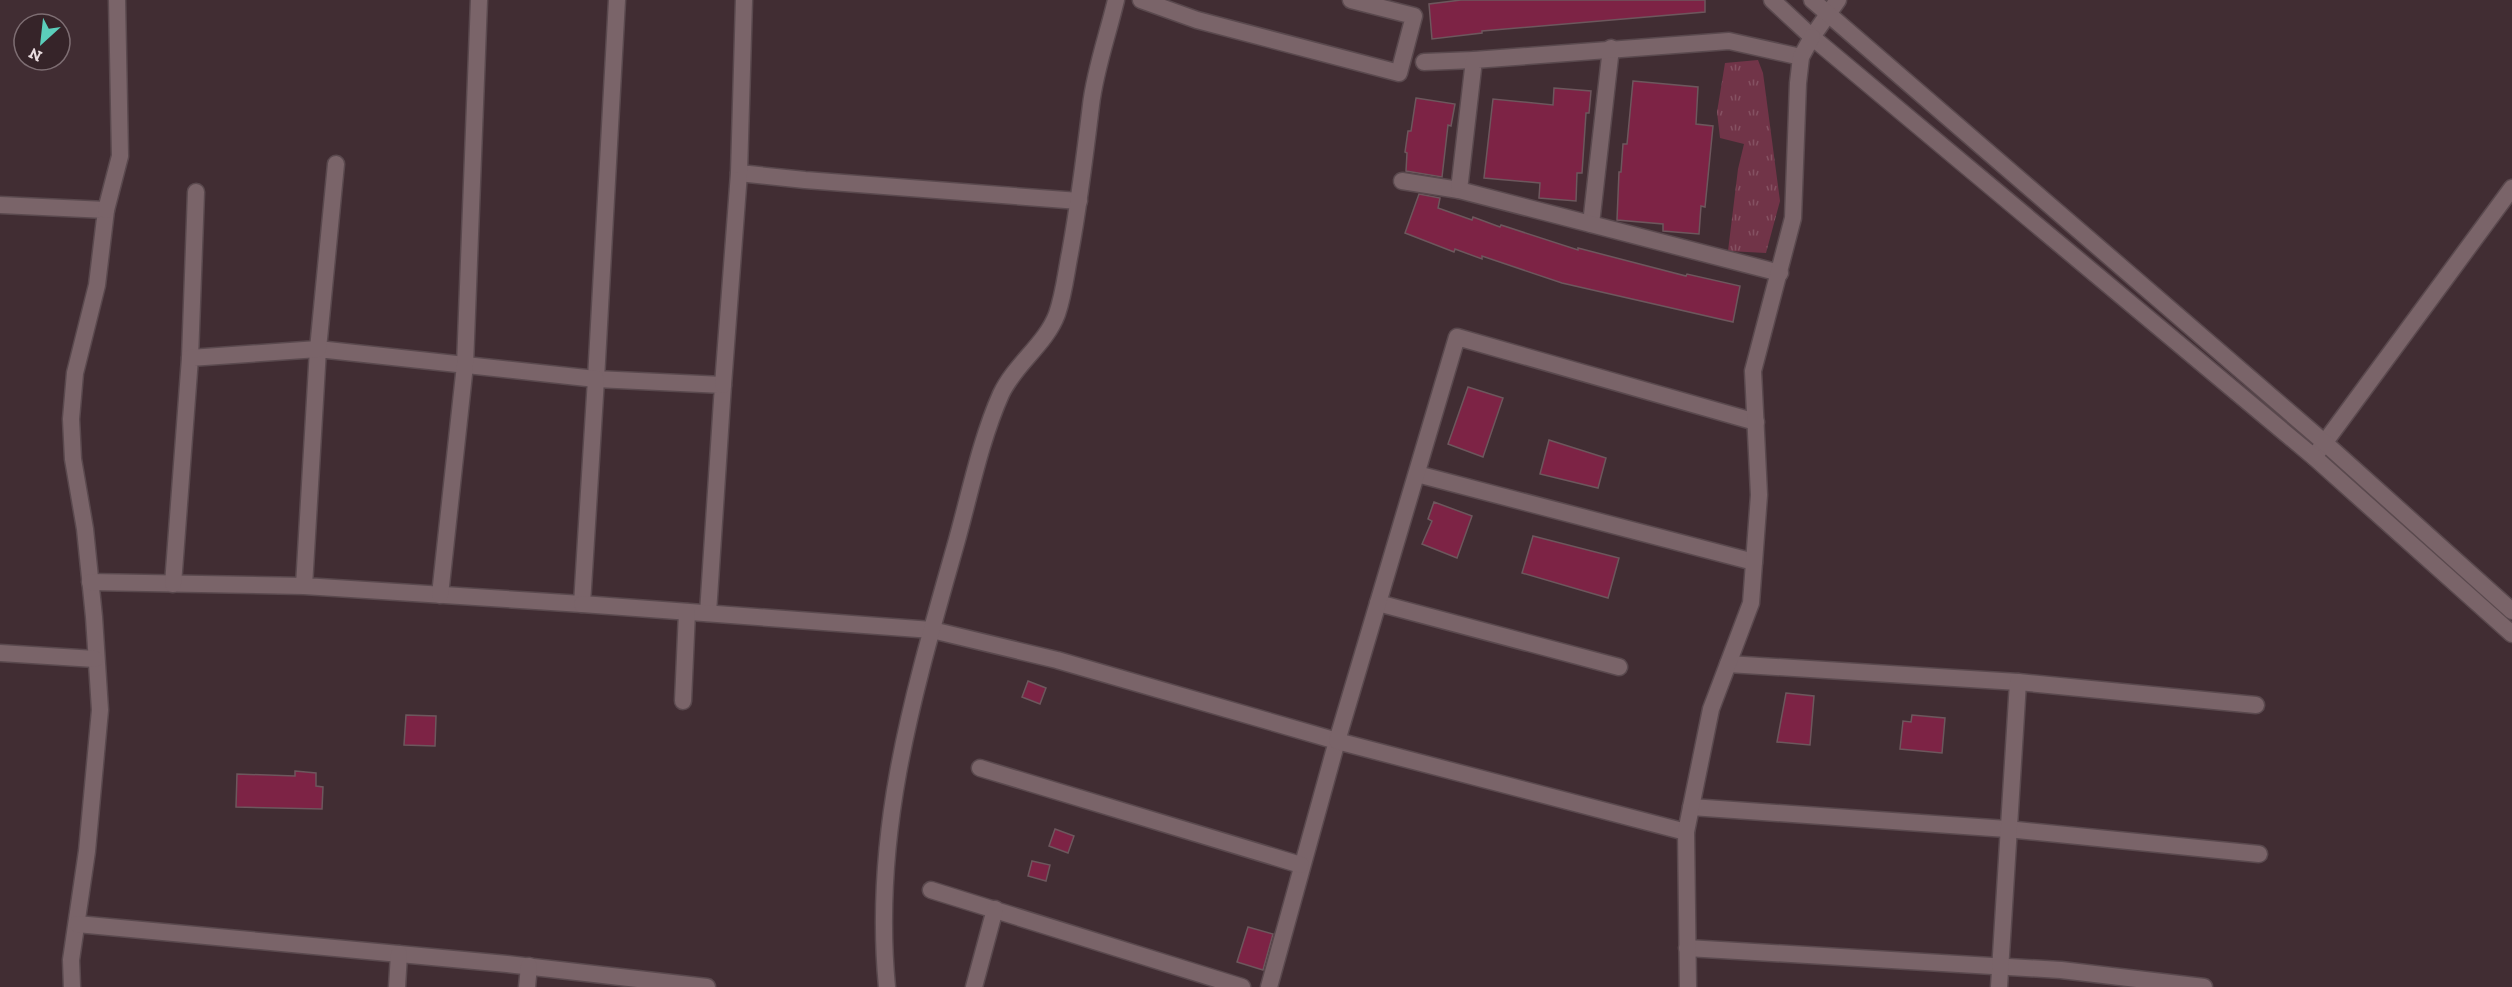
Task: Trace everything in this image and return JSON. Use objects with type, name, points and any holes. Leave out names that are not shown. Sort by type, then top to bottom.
[{"type":"street","points":[[72,987],[71,960],[87,851],[100,710],[85,529],[73,459],[72,419],[75,373],[97,285],[106,210],[120,156],[117,0]]},
{"type":"street","points":[[440,595],[465,365],[479,0]]},
{"type":"street","points":[[582,604],[617,0]]},
{"type":"street","points":[[708,613],[739,173],[744,0]]},
{"type":"street","points":[[887,987],[882,939],[885,851],[896,774],[932,630],[988,432],[1001,394],[1012,375],[1056,316],[1063,294],[1079,201],[1091,102],[1116,0]]},
{"type":"street","points":[[1141,0],[1197,20],[1400,73],[1414,16],[1351,0]]},
{"type":"street","points":[[1772,0],[1812,37],[2314,457],[2512,634]]},
{"type":"street","points":[[1812,0],[1833,7],[2512,611]]},
{"type":"street","points":[[1688,987],[1686,832],[1711,709],[1751,603],[1759,495],[1753,371],[1793,218],[1801,57],[1833,7]]},
{"type":"street","points":[[1424,62],[1729,41],[1801,57]]},
{"type":"street","points":[[1591,224],[1611,48]]},
{"type":"street","points":[[1459,190],[1474,60]]},
{"type":"street","points":[[304,586],[318,349],[336,164]]},
{"type":"street","points":[[739,173],[1079,201]]},
{"type":"street","points":[[1402,181],[1459,190],[1780,273]]},
{"type":"street","points":[[2314,457],[2512,188]]},
{"type":"street","points":[[173,584],[190,358],[196,192]]},
{"type":"street","points":[[0,205],[106,210]]},
{"type":"street","points":[[1269,987],[1301,865],[1457,337],[1756,422]]},
{"type":"street","points":[[190,358],[318,349],[596,379],[723,385]]},
{"type":"street","points":[[1417,474],[1754,562]]},
{"type":"street","points":[[90,582],[304,586],[932,630],[1057,660],[1337,741],[1686,832]]},
{"type":"street","points":[[1378,603],[1619,667]]},
{"type":"street","points":[[683,700],[687,612]]},
{"type":"street","points":[[0,652],[95,659]]},
{"type":"street","points":[[1728,664],[2018,682],[2256,705]]},
{"type":"street","points":[[2000,987],[2007,829],[2018,682]]},
{"type":"street","points":[[980,768],[1301,865]]},
{"type":"street","points":[[1691,807],[2007,829],[2259,854]]},
{"type":"street","points":[[932,890],[1242,987]]},
{"type":"street","points":[[974,987],[995,909]]},
{"type":"street","points":[[76,924],[528,966],[707,987]]},
{"type":"street","points":[[1687,948],[2061,970],[2204,987]]},
{"type":"street","points":[[397,987],[399,954]]},
{"type":"street","points":[[527,987],[528,966]]},
{"type":"green space","points":[[1758,60],[1763,73],[1780,201],[1766,253],[1728,251],[1738,169],[1744,144],[1720,138],[1717,112],[1725,63]]},
{"type":"building","points":[[1461,0],[1705,0],[1705,12],[1482,31],[1482,33],[1432,39],[1429,4]]},
{"type":"building","points":[[1633,81],[1698,87],[1696,124],[1713,126],[1705,207],[1701,206],[1699,234],[1663,231],[1663,224],[1617,220],[1619,172],[1621,172],[1623,144],[1627,144]]},
{"type":"building","points":[[1554,88],[1591,91],[1589,113],[1586,113],[1582,173],[1577,173],[1576,201],[1539,198],[1540,183],[1484,178],[1493,99],[1553,105]]},
{"type":"building","points":[[1416,98],[1455,104],[1451,126],[1448,125],[1442,177],[1406,171],[1407,153],[1405,152]]},
{"type":"building","points":[[1419,194],[1440,198],[1438,208],[1472,220],[1473,217],[1578,250],[1578,248],[1686,276],[1687,274],[1740,286],[1733,322],[1562,283],[1482,256],[1482,259],[1455,249],[1454,252],[1405,233]]},
{"type":"building","points":[[1468,387],[1503,398],[1483,457],[1448,444]]},
{"type":"building","points":[[1549,440],[1606,458],[1598,488],[1540,474]]},
{"type":"building","points":[[1434,502],[1472,516],[1457,558],[1422,544],[1432,521],[1428,519]]},
{"type":"building","points":[[1533,536],[1619,558],[1608,598],[1522,573]]},
{"type":"building","points":[[1028,681],[1046,688],[1040,704],[1022,697]]},
{"type":"building","points":[[1786,693],[1814,696],[1810,745],[1777,742]]},
{"type":"building","points":[[406,715],[436,716],[435,746],[404,745]]},
{"type":"building","points":[[1912,715],[1945,718],[1942,753],[1900,749],[1903,721],[1911,722]]},
{"type":"building","points":[[295,771],[316,773],[316,786],[323,787],[322,809],[236,807],[237,774],[295,776]]},
{"type":"building","points":[[1055,829],[1074,836],[1068,853],[1049,846]]},
{"type":"building","points":[[1032,861],[1050,865],[1046,881],[1028,876]]},
{"type":"building","points":[[1248,927],[1273,934],[1263,970],[1237,962]]}]
